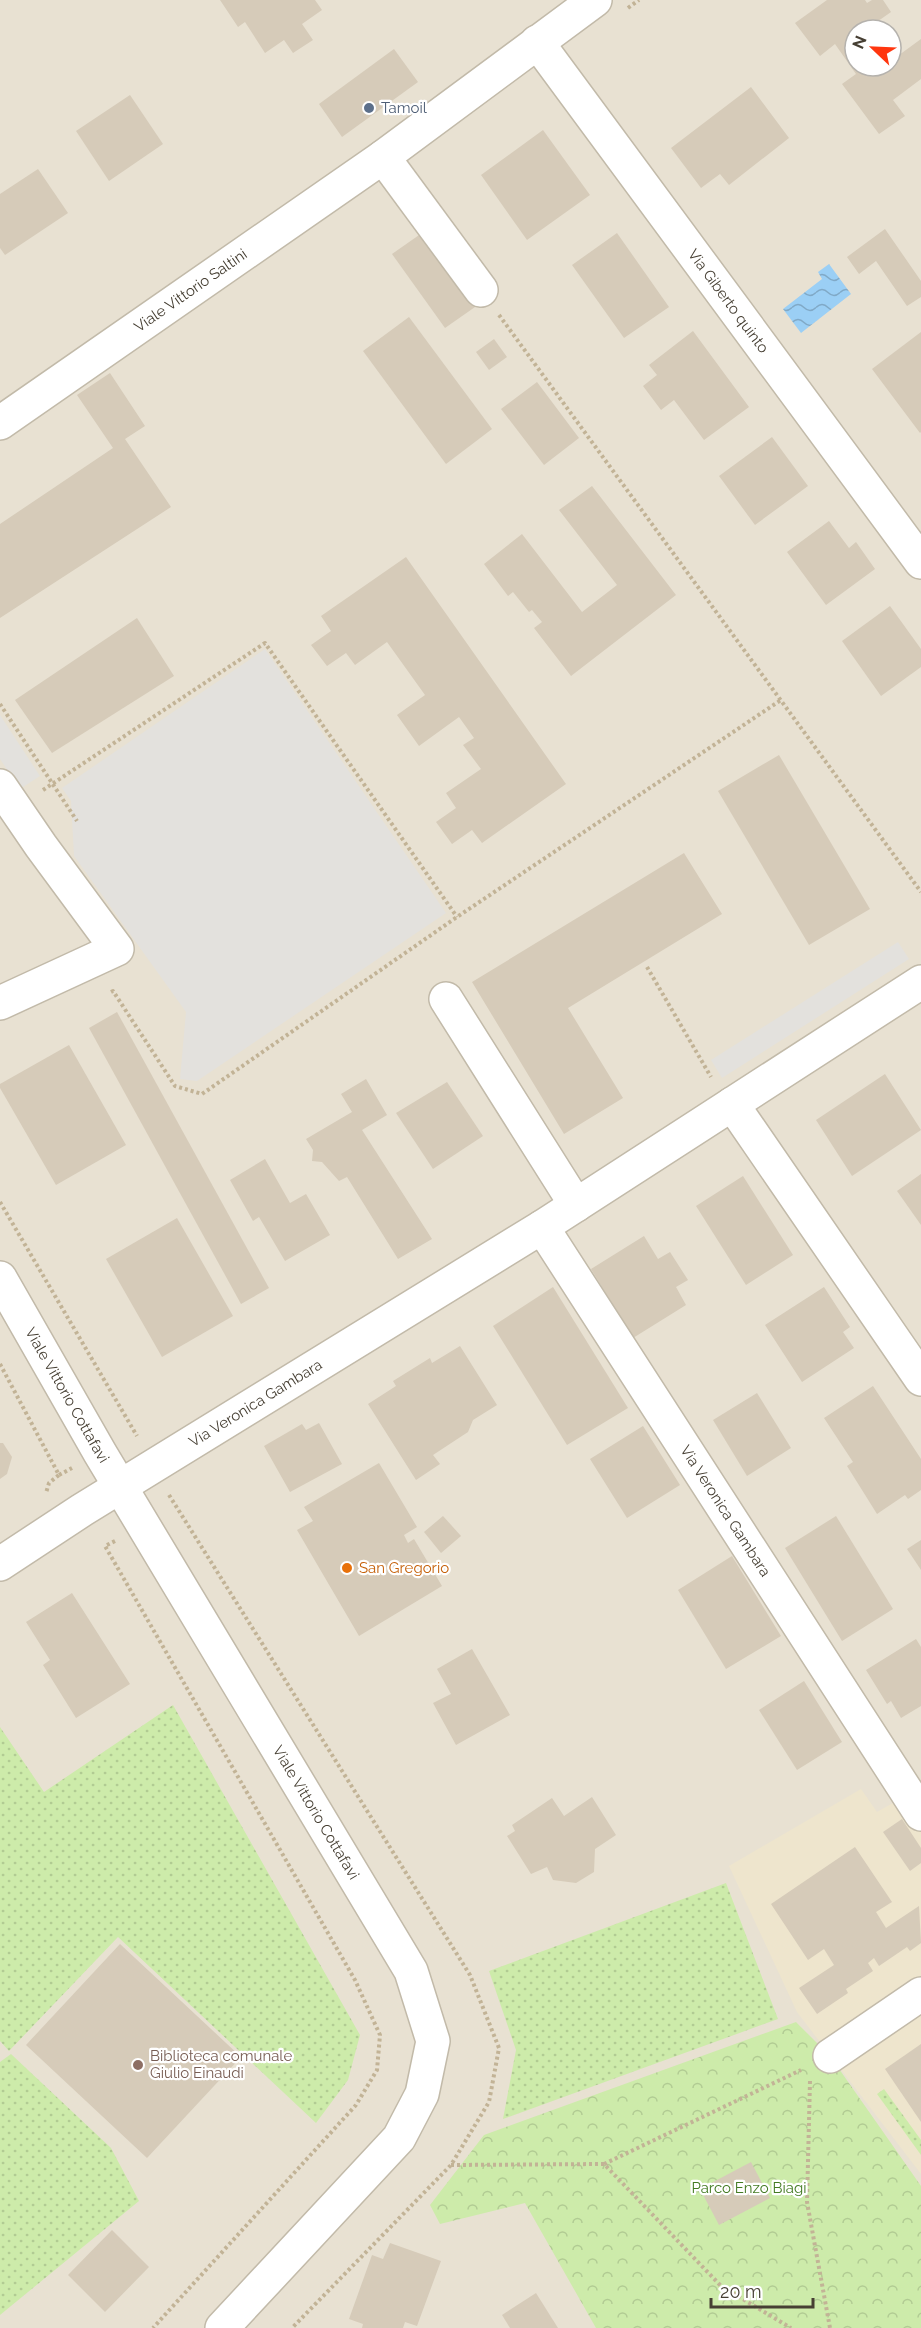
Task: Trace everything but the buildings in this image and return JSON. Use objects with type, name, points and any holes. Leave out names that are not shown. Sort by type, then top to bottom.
[{"type":"street","name":"Viale Vittorio Saltini","points":[[0,423],[383,157],[595,0]]},
{"type":"street","name":"Via Giberto quinto","points":[[537,42],[921,562]]},
{"type":"street","points":[[383,157],[481,290]]},
{"type":"street","points":[[0,1003],[117,949],[66,882],[7,797]]},
{"type":"street","name":"Via Veronica Gambara","points":[[0,1564],[542,1227],[921,982]]},
{"type":"street","points":[[446,999],[576,1205]]},
{"type":"street","points":[[732,1104],[921,1379]]},
{"type":"street","name":"Via Veronica Gambara","points":[[542,1227],[915,1804]]},
{"type":"street","name":"Viale Vittorio Cottafavi","points":[[0,1278],[11,1325],[122,1487],[411,1971],[433,2040],[422,2094],[399,2138],[222,2328]]},
{"type":"street","points":[[820,2061],[921,1994]]},
{"type":"path","points":[[481,290],[921,892]]},
{"type":"path","points":[[7,797],[52,784],[264,643],[457,917]]},
{"type":"path","points":[[103,995],[113,991],[175,1086],[202,1094],[457,917],[781,700]]},
{"type":"path","points":[[0,704],[77,821]]},
{"type":"path","points":[[647,967],[711,1078]]},
{"type":"path","points":[[0,1202],[141,1442]]},
{"type":"path","points":[[0,1364],[59,1475],[49,1483],[46,1494]]},
{"type":"path","points":[[153,2328],[356,2105],[377,2070],[380,2035],[355,1980],[105,1546],[176,1506]]},
{"type":"path","points":[[451,2165],[604,2164],[820,2061]]},
{"type":"path","points":[[820,2061],[807,2202],[830,2328]]},
{"type":"path","points":[[604,2164],[720,2286],[791,2328]]},
{"type":"shaded area","points":[[0,0],[921,0],[921,2328],[0,2328]]},
{"type":"shaded area","points":[[265,649],[446,913],[197,1081],[180,1079],[186,1012],[74,856],[71,801],[62,788]]},
{"type":"shaded area","points":[[0,715],[40,776],[20,789],[0,759]]},
{"type":"shaded area","points":[[898,942],[909,959],[722,1078],[711,1060]]},
{"type":"shaded area","points":[[921,1787],[921,2174],[797,2012],[729,1866],[861,1789],[877,1812]]},
{"type":"green space","points":[[173,1705],[360,2035],[348,2080],[316,2123],[118,1937],[9,2051],[0,2041],[0,1727],[44,1792]]},
{"type":"green space","points":[[726,1883],[778,2019],[503,2119],[516,2050],[489,1971]]},
{"type":"green space","name":"Parco Enzo Biagi","points":[[796,2022],[830,2056],[921,2186],[921,2328],[596,2328],[525,2203],[440,2224],[430,2205],[484,2135]]},
{"type":"green space","points":[[11,2054],[111,2148],[139,2201],[0,2315],[0,2062]]},
{"type":"green space","points":[[884,2089],[921,2140],[921,2155],[877,2094]]},
{"type":"water","points":[[829,264],[851,294],[801,333],[783,309],[822,279],[818,272]]},
{"type":"place","name":"Tamoil","points":[[369,108]]},
{"type":"place","name":"San Gregorio","points":[[347,1568]]},
{"type":"place","name":"Biblioteca comunale Giulio Einaudi","points":[[138,2065]]}]
